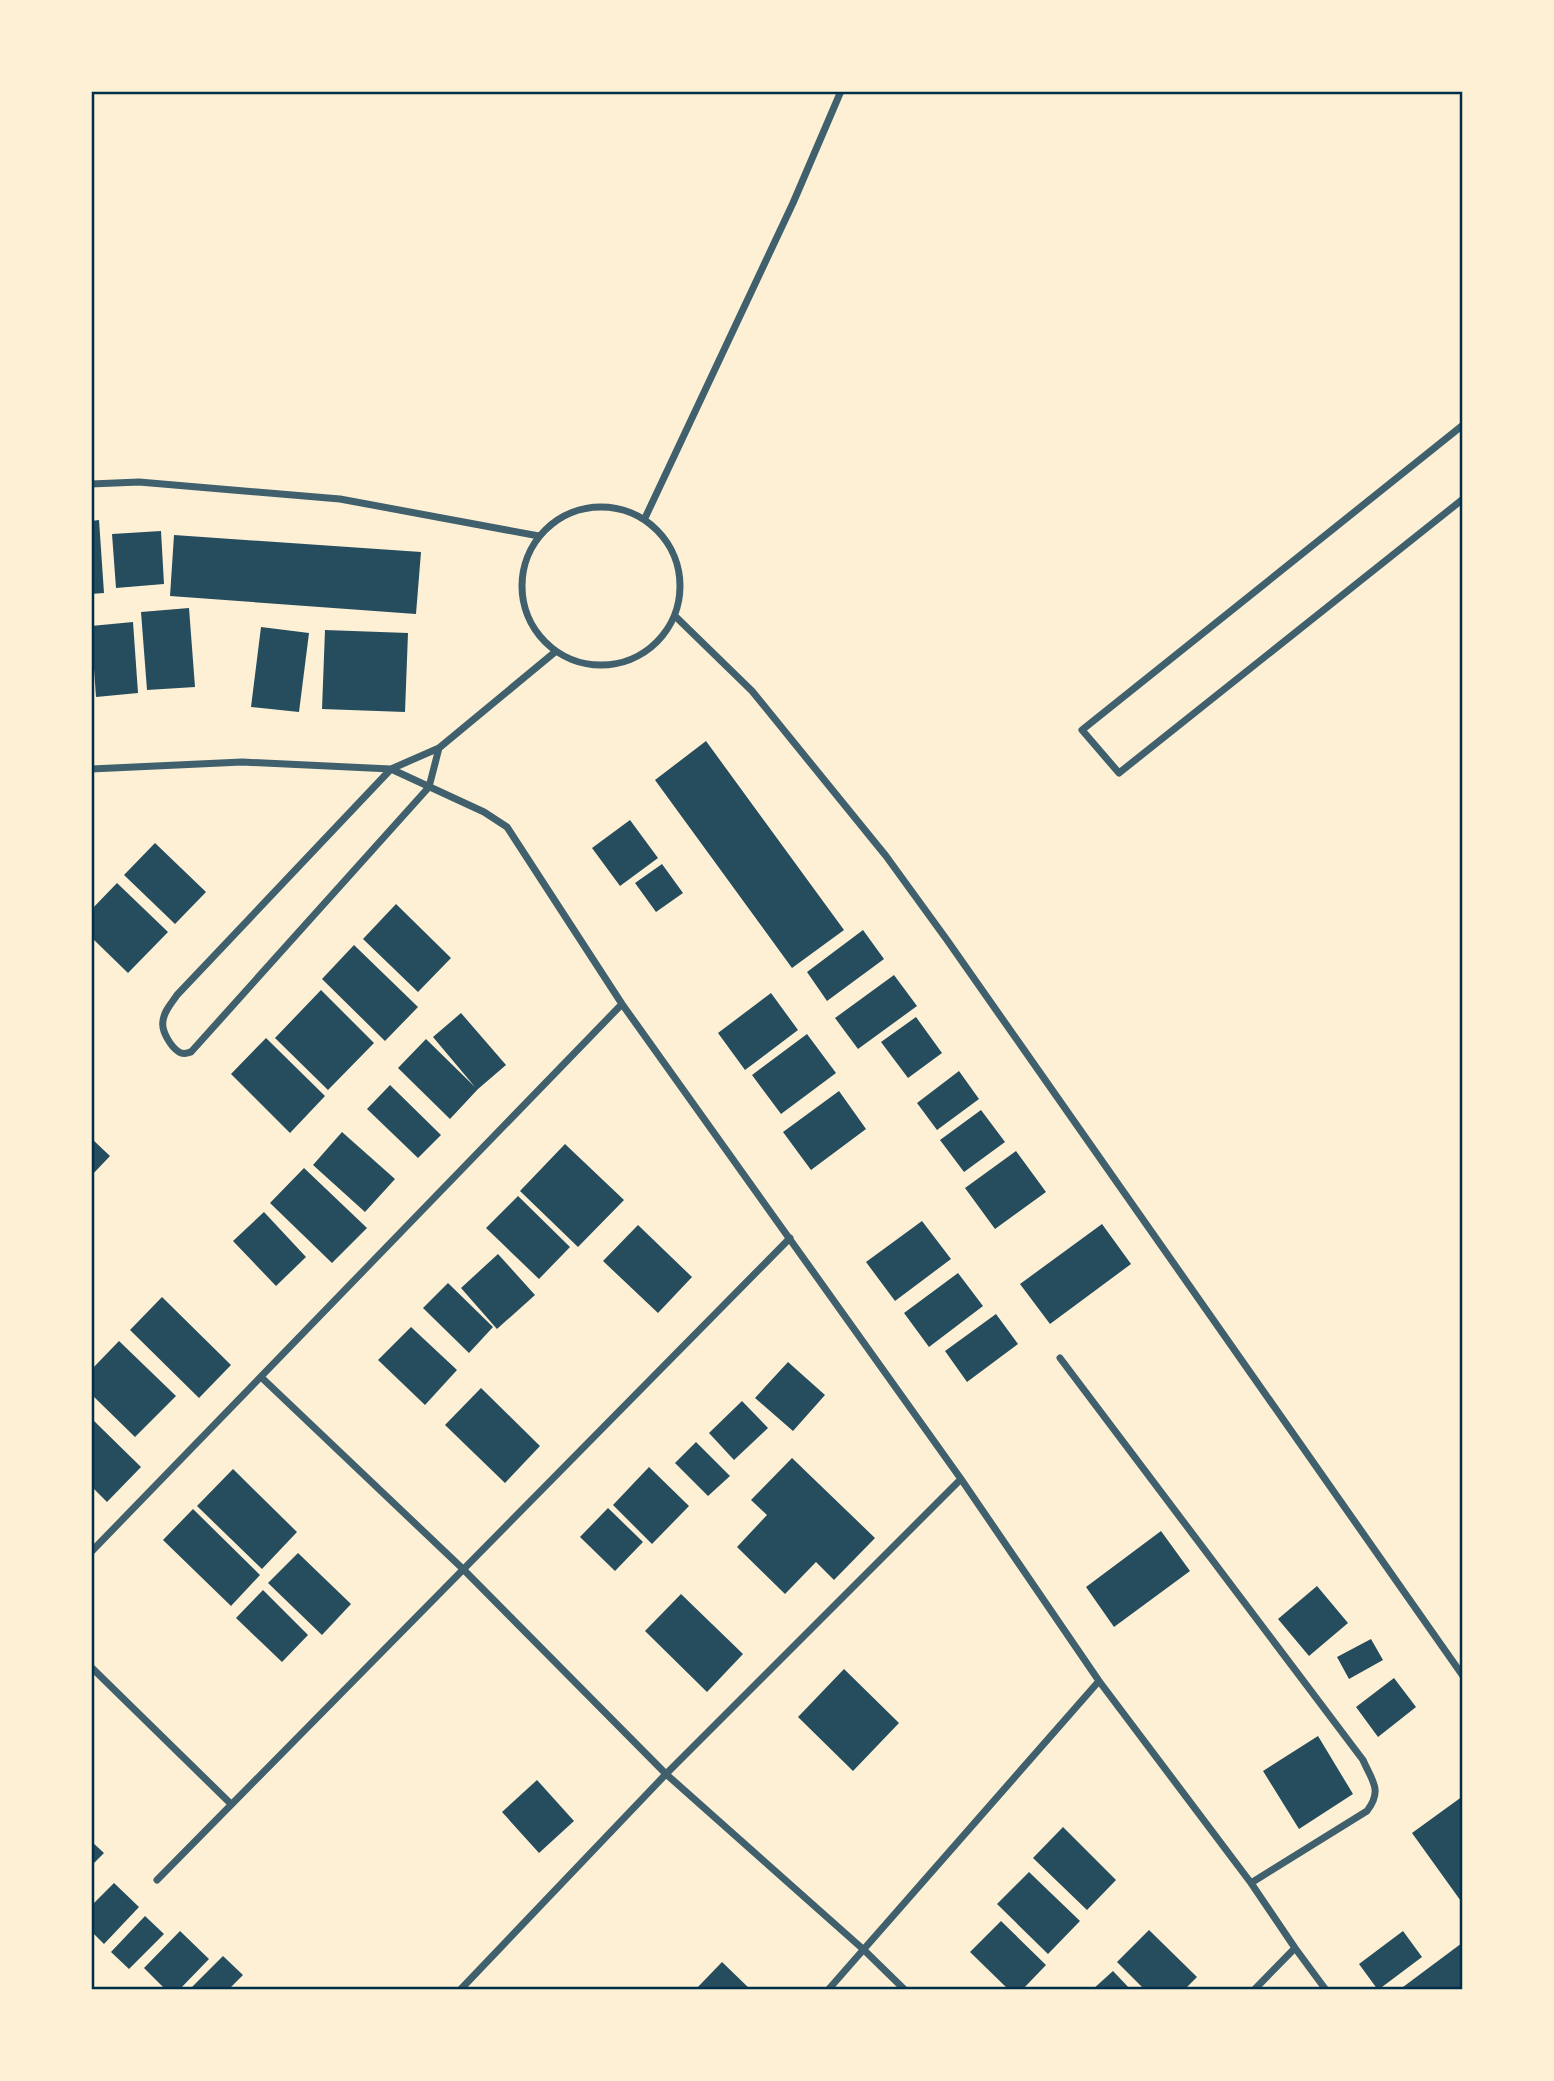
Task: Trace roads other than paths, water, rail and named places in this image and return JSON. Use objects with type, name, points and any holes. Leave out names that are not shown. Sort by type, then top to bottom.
[{"type":"street","points":[[645,519],[787,216],[841,91]]},
{"type":"street","points":[[1463,425],[1082,730],[1119,774],[1463,499]]},
{"type":"street","points":[[91,484],[139,482],[340,499],[539,536]]},
{"type":"street","points":[[609,506],[645,519],[670,545],[681,579],[675,616],[655,645],[624,663],[588,665],[555,652],[528,618],[523,586],[522,575],[539,536],[570,512],[609,506]]},
{"type":"street","points":[[675,616],[752,691],[886,856],[1463,1676]]},
{"type":"street","points":[[439,748],[429,786],[191,1052],[179,1052],[162,1028],[167,1009],[177,995],[391,769],[439,748],[555,652]]},
{"type":"street","points":[[91,769],[242,762],[391,769],[484,812],[507,827],[622,1004],[961,1479],[1099,1681],[1251,1884],[1326,1990]]},
{"type":"street","points":[[91,1552],[622,1004]]},
{"type":"street","points":[[157,1880],[790,1238]]},
{"type":"street","points":[[1060,1358],[1363,1760],[1376,1789],[1374,1801],[1367,1811],[1251,1884]]},
{"type":"street","points":[[261,1377],[463,1569],[666,1774],[864,1950],[905,1990]]},
{"type":"street","points":[[460,1990],[666,1774],[961,1479]]},
{"type":"street","points":[[91,1667],[231,1804]]},
{"type":"street","points":[[828,1990],[1099,1681]]},
{"type":"street","points":[[1254,1990],[1295,1948]]}]
